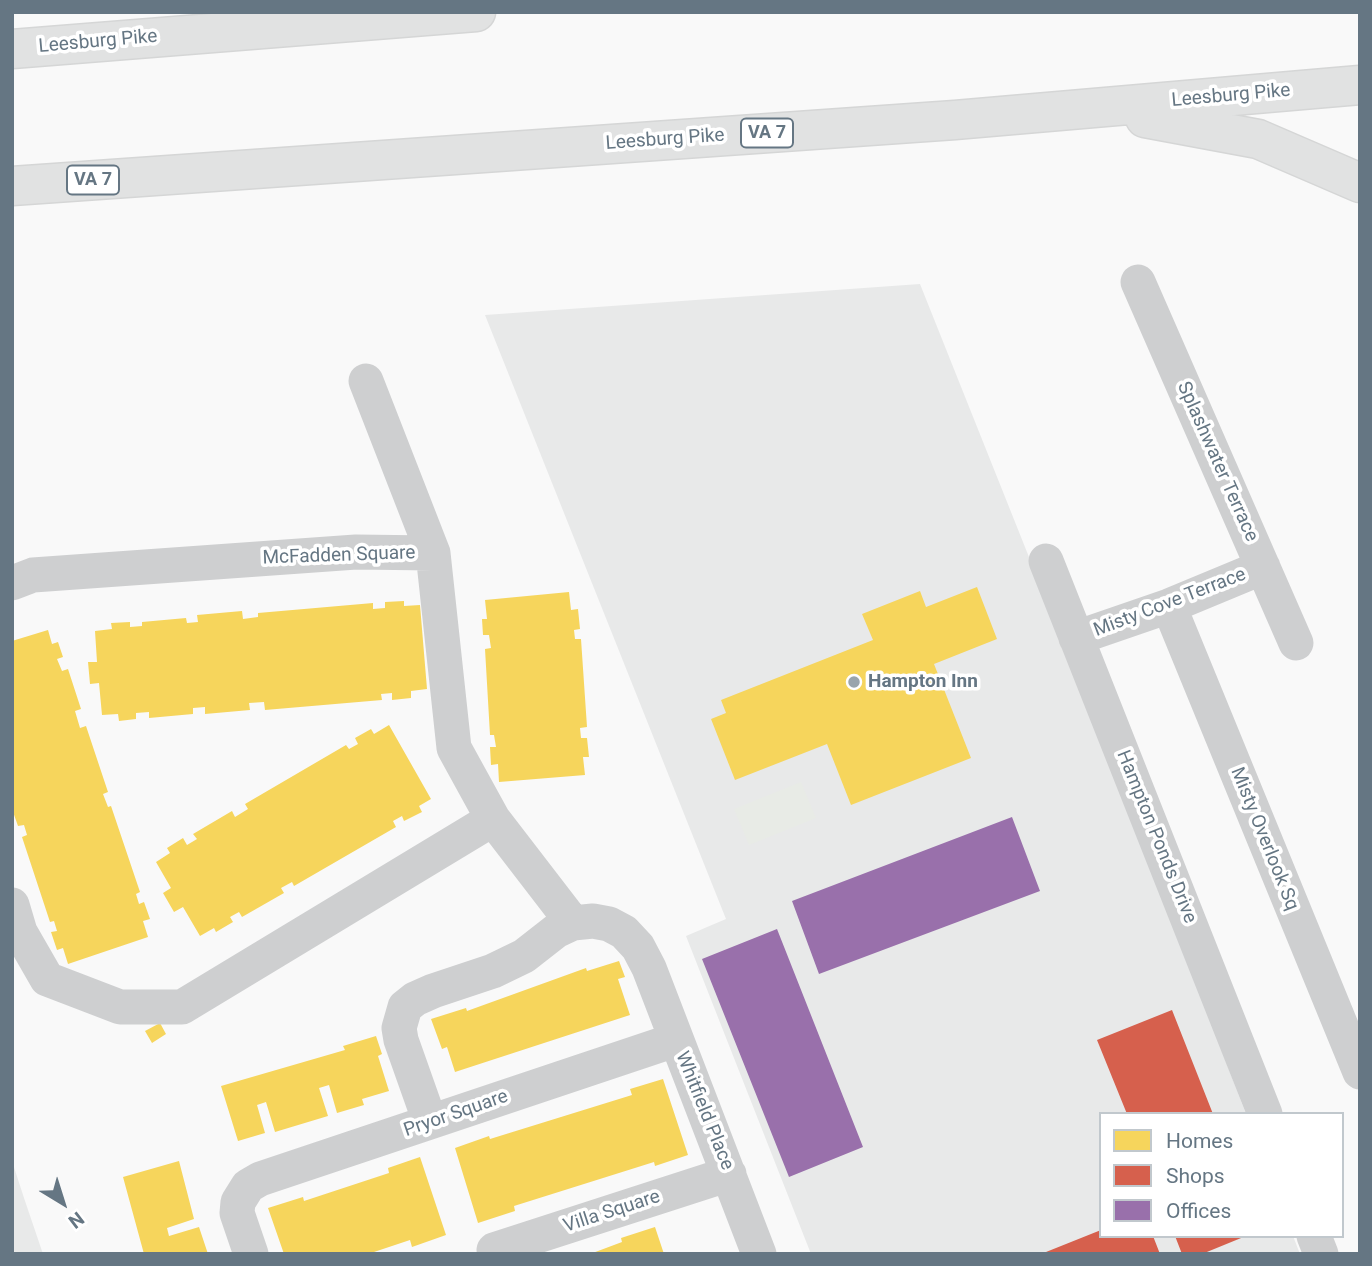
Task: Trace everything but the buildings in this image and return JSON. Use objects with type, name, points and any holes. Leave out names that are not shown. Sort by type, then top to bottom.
[{"type":"highway","name":"Leesburg Pike","points":[[12,50],[408,15],[477,12]]},
{"type":"highway","name":"Leesburg Pike","points":[[12,186],[955,120],[1360,85]]},
{"type":"highway","points":[[955,120],[1080,110],[1172,122],[1258,139],[1360,183]]},
{"type":"street","name":"Splashwater Terrace","points":[[1138,282],[1296,643]]},
{"type":"street","points":[[366,382],[433,553]]},
{"type":"street","name":"McFadden Square","points":[[12,583],[33,575],[356,552],[433,553],[454,748],[493,818],[573,923]]},
{"type":"street","name":"Hampton Ponds Drive","points":[[1045,561],[1264,1112]]},
{"type":"street","name":"Misty Cove Terrace","points":[[1076,638],[1169,606],[1263,567]]},
{"type":"street","name":"Misty Overlook Sq","points":[[1169,606],[1360,1072]]},
{"type":"street","points":[[12,905],[20,932],[47,979],[120,1007],[182,1007],[493,818]]},
{"type":"street","name":"Whitfield Place","points":[[573,923],[593,921],[609,924],[624,932],[638,947],[649,968],[759,1254]]},
{"type":"street","points":[[430,1122],[401,1040],[399,1028],[404,1007],[433,991],[514,961],[556,931],[573,923]]},
{"type":"street","name":"Pryor Square","points":[[251,1254],[237,1213],[241,1195],[248,1186],[260,1179],[675,1040]]},
{"type":"street","name":"Villa Square","points":[[494,1250],[730,1174]]},
{"type":"shaded area","points":[[920,284],[1112,765],[1245,1112],[1099,1112],[1099,1238],[1294,1238],[1300,1254],[811,1254],[686,936],[726,919],[485,315]]},
{"type":"shaded area","points":[[801,782],[816,818],[749,845],[734,809]]},
{"type":"shaded area","points":[[12,1161],[24,1198],[43,1254],[12,1254]]},
{"type":"place","name":"Hampton Inn","points":[[854,682]]}]
